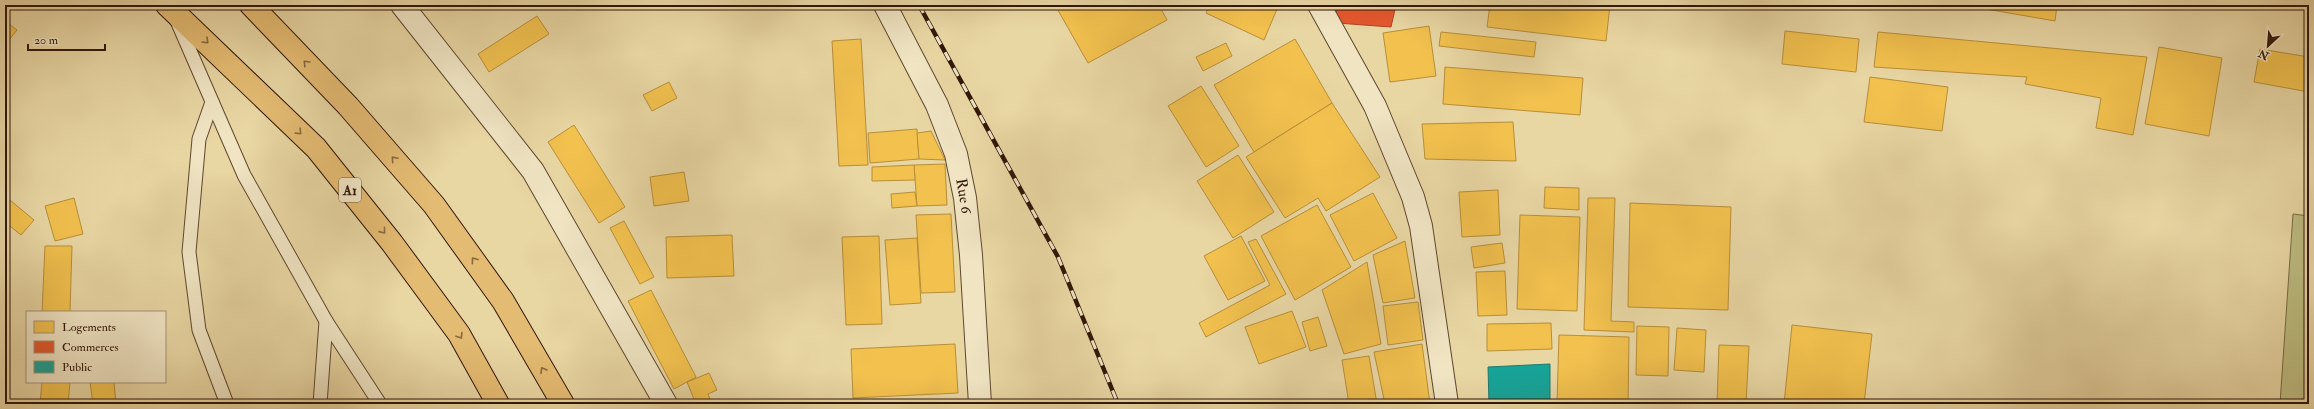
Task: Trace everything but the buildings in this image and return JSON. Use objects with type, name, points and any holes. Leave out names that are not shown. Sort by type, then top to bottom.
[{"type":"main road","points":[[251,5],[348,106],[434,205],[503,301],[563,404]]},
{"type":"main road","name":"A1","points":[[169,7],[316,148],[392,243],[459,334],[498,404]]},
{"type":"street","points":[[402,5],[533,171],[666,404]]},
{"type":"street","name":"Rue 6","points":[[885,5],[937,106],[956,154],[965,198],[971,255],[980,404]]},
{"type":"street","points":[[1319,5],[1375,106],[1413,197],[1421,226],[1447,404]]},
{"type":"lane","points":[[169,7],[244,175],[326,321],[380,404]]},
{"type":"lane","points":[[212,102],[199,139],[189,252],[199,330],[227,404]]},
{"type":"lane","points":[[320,404],[326,321]]},
{"type":"shaded area","points":[[2293,214],[2309,216],[2309,404],[2280,404]]},
{"type":"railway","points":[[919,5],[1058,257],[1118,404]]}]
